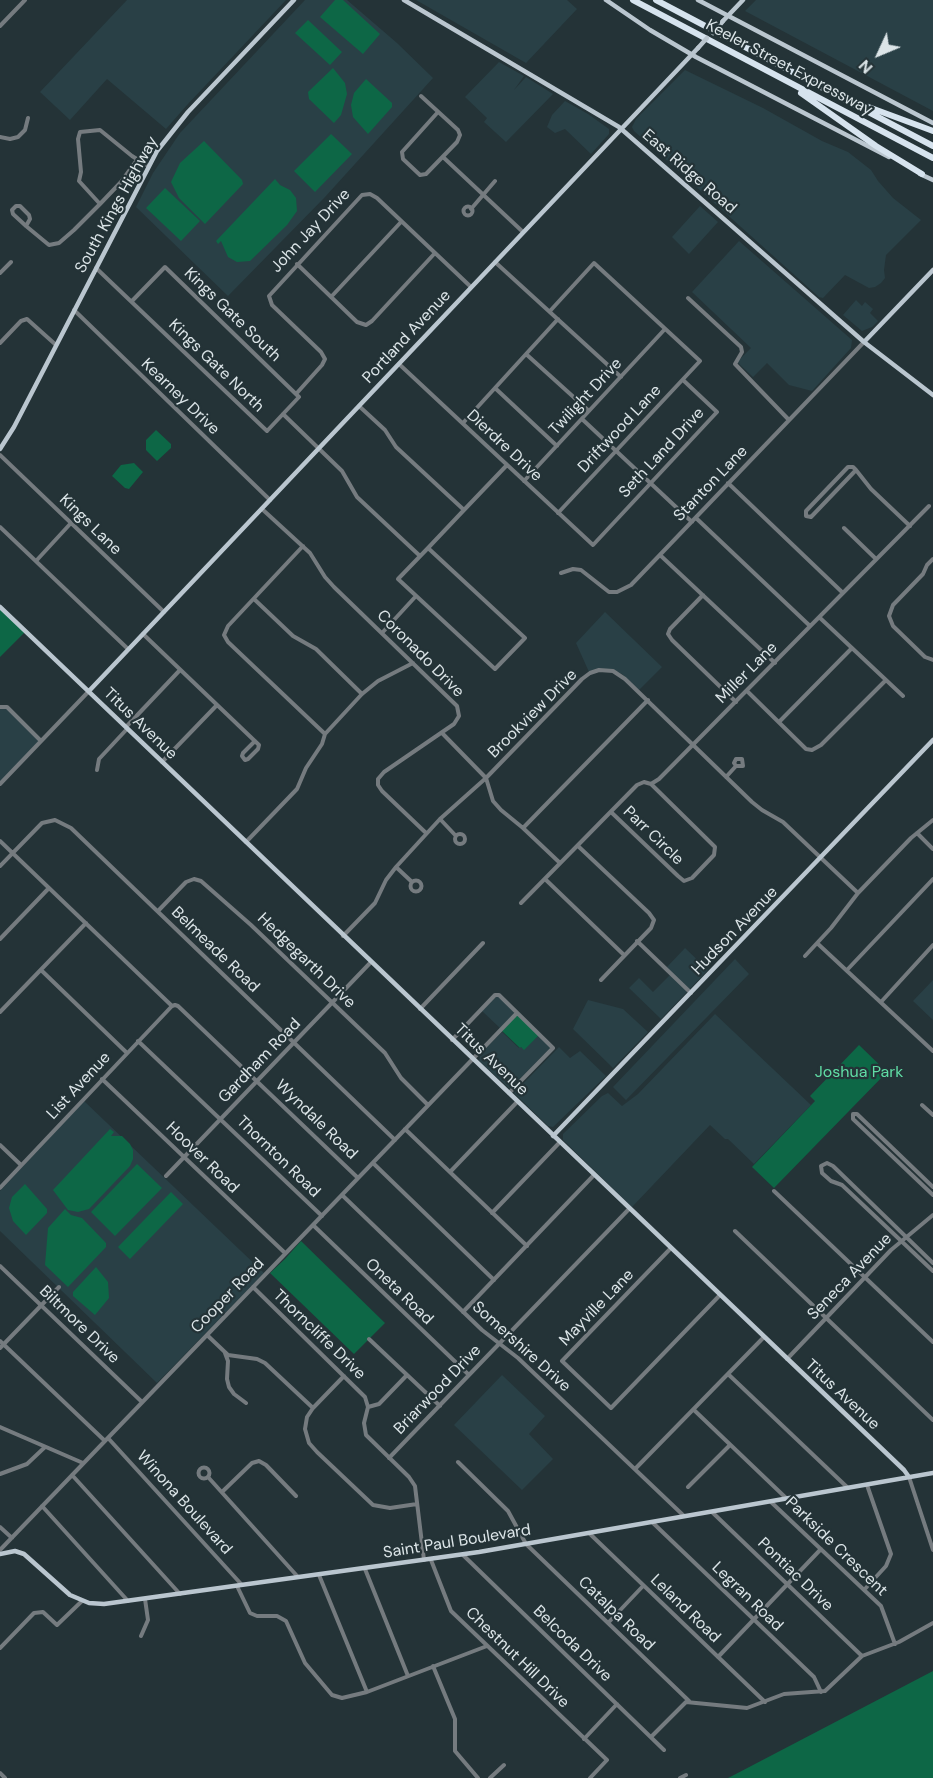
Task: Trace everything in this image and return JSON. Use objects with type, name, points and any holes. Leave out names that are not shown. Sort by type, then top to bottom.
[{"type":"highway","name":"Keeler Street Expressway","points":[[633,0],[933,158]]},
{"type":"highway","name":"Keeler Street Expressway","points":[[658,1],[933,146]]},
{"type":"highway","points":[[752,63],[922,174]]},
{"type":"highway","points":[[794,73],[871,108],[933,130]]},
{"type":"main road","name":"South Kings Highway","points":[[0,449],[148,166],[188,112],[294,0]]},
{"type":"main road","name":"East Ridge Road","points":[[404,0],[622,129],[864,342],[933,395]]},
{"type":"main road","points":[[606,0],[650,30],[692,54],[933,180]]},
{"type":"main road","points":[[698,0],[933,123]]},
{"type":"main road","name":"Portland Avenue","points":[[88,691],[743,0]]},
{"type":"main road","points":[[864,342],[933,270]]},
{"type":"main road","name":"Titus Avenue","points":[[0,607],[909,1477]]},
{"type":"main road","name":"Hudson Avenue","points":[[553,1136],[692,994],[933,740]]},
{"type":"main road","name":"Saint Paul Boulevard","points":[[0,1552],[10,1551],[24,1554],[64,1591],[82,1601],[104,1604],[129,1602],[463,1555],[933,1473]]},
{"type":"street","points":[[0,26],[25,0]]},
{"type":"street","points":[[422,96],[458,130],[460,135],[459,140],[443,157],[426,174],[422,175],[401,156],[404,149],[438,112]]},
{"type":"street","points":[[0,137],[10,139],[18,137],[25,130],[28,118]]},
{"type":"street","points":[[100,204],[79,181],[81,172],[78,139],[80,132],[100,130],[148,166]]},
{"type":"street","points":[[443,157],[523,232]]},
{"type":"street","points":[[26,226],[30,217],[18,205],[12,212],[26,226],[49,245],[55,245],[74,231],[121,182],[137,160]]},
{"type":"street","points":[[471,208],[495,181]]},
{"type":"street","name":"John Jay Drive","points":[[296,394],[322,365],[324,359],[321,352],[270,301],[270,293],[364,194],[373,196],[471,287]]},
{"type":"street","points":[[331,297],[401,222]]},
{"type":"street","points":[[297,264],[357,322],[363,325],[369,324],[435,253]]},
{"type":"street","points":[[0,273],[11,262]]},
{"type":"street","points":[[495,262],[621,377]]},
{"type":"street","points":[[550,311],[594,263],[665,329]]},
{"type":"street","name":"Kings Gate South","points":[[132,301],[165,267],[296,394]]},
{"type":"street","name":"Kings Gate North","points":[[96,268],[267,431],[283,414],[344,473],[351,490],[357,497],[420,556]]},
{"type":"street","points":[[688,298],[741,347],[742,352],[735,364],[789,420]]},
{"type":"street","name":"Kearney Drive","points":[[74,310],[270,500]]},
{"type":"street","points":[[0,343],[21,321],[27,319],[56,345]]},
{"type":"street","points":[[463,423],[558,319]]},
{"type":"street","name":"Driftwood Lane","points":[[558,513],[700,361],[665,329]]},
{"type":"street","name":"Twilight Drive","points":[[524,481],[665,329]]},
{"type":"street","name":"Stanton Lane","points":[[561,573],[573,569],[581,570],[603,589],[617,592],[631,585],[864,342]]},
{"type":"street","points":[[526,354],[589,411]]},
{"type":"street","name":"Dierdre Drive","points":[[399,364],[593,545]]},
{"type":"street","name":"Seth Land Drive","points":[[593,545],[717,412],[682,380]]},
{"type":"street","points":[[495,388],[557,446]]},
{"type":"street","points":[[283,414],[299,397],[296,394]]},
{"type":"street","points":[[359,406],[384,430],[401,452],[464,510]]},
{"type":"street","points":[[582,419],[810,626]]},
{"type":"street","name":"Kings Lane","points":[[0,455],[164,612]]},
{"type":"street","points":[[428,548],[525,638],[495,669],[398,579],[507,465]]},
{"type":"street","points":[[856,470],[812,517],[806,516],[806,511],[848,467],[853,467],[856,470],[871,489],[909,526]]},
{"type":"street","points":[[728,483],[843,593]]},
{"type":"street","name":"Miller Lane","points":[[521,903],[639,783],[651,784],[659,779],[929,506]]},
{"type":"street","name":"Coronado Drive","points":[[262,509],[303,546],[317,562],[327,580],[455,702],[459,710],[456,722],[384,772],[378,779],[382,791],[426,834]]},
{"type":"street","points":[[36,561],[71,523]]},
{"type":"street","points":[[0,527],[128,650]]},
{"type":"street","points":[[844,528],[876,559]]},
{"type":"street","points":[[303,546],[226,629],[225,637],[325,734]]},
{"type":"street","points":[[660,555],[775,663]]},
{"type":"street","points":[[933,559],[923,574],[893,605],[889,616],[893,626],[925,657],[933,660]]},
{"type":"street","points":[[703,595],[670,629],[669,635],[736,702]]},
{"type":"street","points":[[382,633],[416,596]]},
{"type":"street","points":[[254,599],[293,636],[313,647],[362,694]]},
{"type":"street","points":[[819,617],[903,696]]},
{"type":"street","points":[[143,634],[255,741],[259,747],[245,760],[243,753],[255,741]]},
{"type":"street","points":[[779,722],[852,648]]},
{"type":"street","points":[[246,842],[297,789],[306,768],[322,744],[325,734],[362,694],[378,681],[413,663]]},
{"type":"street","points":[[97,770],[99,759],[180,670]]},
{"type":"street","name":"Brookview Drive","points":[[343,936],[375,903],[386,880],[396,867],[440,819],[486,778],[582,679],[594,671],[604,670],[617,673],[648,700],[758,808],[783,822],[858,893]]},
{"type":"street","points":[[747,691],[806,749],[812,750],[821,745],[886,680]]},
{"type":"street","points":[[0,783],[88,691]]},
{"type":"street","points":[[523,828],[648,700]]},
{"type":"street","points":[[162,762],[217,705]]},
{"type":"street","points":[[0,707],[7,707],[40,740]]},
{"type":"street","points":[[442,733],[486,778],[497,806],[560,863]]},
{"type":"street","points":[[726,777],[736,766]]},
{"type":"street","name":"Parr Circle","points":[[611,812],[684,881],[692,878],[712,858],[715,847],[651,784]]},
{"type":"street","points":[[440,819],[457,836]]},
{"type":"street","name":"Belmeade Road","points":[[13,853],[39,825],[50,820],[59,821],[76,832],[395,1140]]},
{"type":"street","points":[[805,956],[858,893],[917,833],[933,820]]},
{"type":"street","points":[[917,833],[933,849]]},
{"type":"street","points":[[0,841],[172,1006]]},
{"type":"street","points":[[578,846],[654,920],[653,925],[601,980]]},
{"type":"street","points":[[0,866],[13,853]]},
{"type":"street","points":[[396,867],[412,882]]},
{"type":"street","name":"Hedgegarth Drive","points":[[158,911],[186,882],[194,879],[201,881],[251,925],[385,1053],[401,1078],[428,1105]]},
{"type":"street","points":[[545,879],[624,955]]},
{"type":"street","points":[[847,970],[933,879]]},
{"type":"street","points":[[0,939],[50,888]]},
{"type":"street","points":[[0,1012],[86,923]]},
{"type":"street","points":[[637,941],[692,994]]},
{"type":"street","points":[[420,1009],[483,943]]},
{"type":"street","points":[[817,943],[933,1051]]},
{"type":"street","points":[[881,1002],[933,945]]},
{"type":"street","name":"Gardham Road","points":[[166,1176],[371,962]]},
{"type":"street","points":[[40,970],[127,1053]]},
{"type":"street","points":[[452,1040],[497,994],[517,1012],[553,1048],[509,1094]]},
{"type":"street","name":"Wyndale Road","points":[[172,1006],[178,1006],[358,1178]]},
{"type":"street","name":"List Avenue","points":[[0,1188],[172,1006]]},
{"type":"street","name":"Cooper Road","points":[[0,1552],[517,1012]]},
{"type":"street","name":"Thornton Road","points":[[138,1041],[322,1216]]},
{"type":"street","name":"Hoover Road","points":[[102,1079],[285,1253]]},
{"type":"street","points":[[450,1172],[517,1102]]},
{"type":"street","points":[[922,1105],[933,1115]]},
{"type":"street","points":[[933,1186],[857,1114],[853,1114],[854,1119],[933,1195]]},
{"type":"street","points":[[405,1129],[527,1246]]},
{"type":"street","points":[[492,1213],[560,1142]]},
{"type":"street","points":[[0,1145],[21,1165]]},
{"type":"street","points":[[373,1163],[494,1280]]},
{"type":"street","points":[[933,1263],[846,1184],[830,1180],[820,1170],[821,1166],[827,1163],[833,1166],[846,1184],[933,1271]]},
{"type":"street","points":[[464,1312],[594,1175]]},
{"type":"street","points":[[774,1191],[933,1342]]},
{"type":"street","name":"Somershire Drive","points":[[342,1195],[464,1312],[518,1358],[685,1517]]},
{"type":"street","name":"Briarwood Drive","points":[[389,1458],[629,1209]]},
{"type":"street","name":"Seneca Avenue","points":[[787,1359],[905,1237],[933,1215]]},
{"type":"street","name":"Oneta Road","points":[[313,1225],[469,1375]]},
{"type":"street","points":[[735,1231],[933,1420]]},
{"type":"street","name":"Mayville Lane","points":[[671,1248],[562,1361],[611,1408],[720,1295]]},
{"type":"street","name":"Biltmore Drive","points":[[0,1266],[142,1402]]},
{"type":"street","points":[[1,1345],[59,1287]]},
{"type":"street","name":"Thorncliffe Drive","points":[[253,1287],[361,1392],[368,1407]]},
{"type":"street","points":[[207,1335],[224,1352],[228,1361],[229,1387],[246,1403]]},
{"type":"street","points":[[635,1468],[764,1337]]},
{"type":"street","points":[[369,1339],[440,1406]]},
{"type":"street","name":"Winona Boulevard","points":[[1,1345],[106,1439],[240,1585],[250,1613],[260,1617],[277,1616],[286,1621],[306,1663],[332,1695],[342,1698],[367,1692],[487,1646]]},
{"type":"street","points":[[224,1352],[265,1363],[313,1408]]},
{"type":"street","points":[[728,1374],[848,1488]]},
{"type":"street","points":[[407,1375],[379,1404],[368,1407],[364,1431],[412,1482],[424,1560]]},
{"type":"street","points":[[344,1376],[313,1408],[305,1422],[309,1443],[373,1505],[383,1508],[417,1504]]},
{"type":"street","points":[[693,1410],[786,1499]]},
{"type":"street","points":[[0,1427],[83,1463]]},
{"type":"street","points":[[688,1487],[730,1445]]},
{"type":"street","points":[[0,1474],[27,1464],[45,1447]]},
{"type":"street","points":[[222,1492],[252,1463],[259,1461],[266,1465],[296,1496]]},
{"type":"street","name":"Catalpa Road","points":[[458,1462],[508,1511],[526,1544],[689,1701]]},
{"type":"street","points":[[72,1475],[181,1594]]},
{"type":"street","points":[[208,1477],[299,1578]]},
{"type":"street","name":"Titus Avenue","points":[[909,1477],[933,1550]]},
{"type":"street","points":[[864,1590],[886,1566],[891,1554],[867,1485]]},
{"type":"street","name":"Parkside Crescent","points":[[771,1502],[883,1610],[895,1644]]},
{"type":"street","points":[[42,1506],[129,1602]]},
{"type":"street","name":"Pontiac Drive","points":[[712,1512],[862,1656]]},
{"type":"street","name":"Legran Road","points":[[652,1522],[814,1677],[821,1692]]},
{"type":"street","points":[[0,1527],[12,1538]]},
{"type":"street","name":"Leland Road","points":[[589,1533],[765,1702]]},
{"type":"street","points":[[718,1656],[821,1549]]},
{"type":"street","name":"Belcoda Drive","points":[[463,1555],[664,1750]]},
{"type":"street","name":"Chestnut Hill Drive","points":[[431,1560],[451,1611],[607,1760],[590,1778]]},
{"type":"street","points":[[365,1569],[408,1676]]},
{"type":"street","points":[[319,1575],[367,1692]]},
{"type":"street","points":[[608,1623],[644,1586]]},
{"type":"street","points":[[141,1636],[148,1620],[145,1599]]},
{"type":"street","points":[[0,1648],[34,1613],[43,1612],[57,1625],[82,1601]]},
{"type":"street","points":[[651,1737],[684,1702],[747,1708],[792,1692],[821,1692],[829,1689],[862,1656],[895,1644],[933,1623]]},
{"type":"street","points":[[433,1666],[455,1719],[455,1751],[478,1778]]},
{"type":"street","points":[[584,1739],[617,1704]]},
{"type":"street","points":[[490,1778],[504,1765]]},
{"type":"street","points":[[0,1773],[5,1778]]},
{"type":"street","points":[[680,1778],[686,1775]]},
{"type":"shaded area","points":[[127,0],[286,0],[166,129],[107,79],[70,120],[40,92]]},
{"type":"shaded area","points":[[305,0],[347,0],[433,78],[325,197],[228,296],[136,207],[153,173],[180,133]]},
{"type":"shaded area","points":[[416,0],[567,0],[577,9],[526,63]]},
{"type":"shaded area","points":[[756,0],[933,0],[933,111],[745,11]]},
{"type":"shaded area","points":[[499,62],[524,76],[514,90],[526,77],[553,94],[506,142],[484,122],[487,118],[465,97]]},
{"type":"shaded area","points":[[685,70],[763,108],[822,141],[848,152],[871,170],[893,198],[921,220],[886,255],[885,278],[881,283],[869,288],[845,275],[823,298],[819,297],[634,131],[632,127],[636,119]]},
{"type":"shaded area","points":[[565,101],[609,129],[609,134],[591,154],[565,129],[555,133],[547,127],[552,115]]},
{"type":"shaded area","points":[[700,206],[718,222],[689,254],[672,237]]},
{"type":"shaded area","points":[[739,241],[852,340],[851,348],[812,391],[789,385],[767,363],[753,377],[737,362],[751,348],[692,292]]},
{"type":"shaded area","points":[[856,300],[862,306],[865,302],[873,309],[870,313],[878,321],[872,327],[862,331],[843,315]]},
{"type":"shaded area","points":[[605,612],[662,667],[639,690],[622,674],[614,670],[601,669],[589,672],[576,643]]},
{"type":"shaded area","points":[[0,707],[7,707],[40,740],[0,784]]},
{"type":"shaded area","points":[[685,948],[708,970],[661,1019],[629,988],[639,978],[653,992],[672,973],[667,967]]},
{"type":"shaded area","points":[[735,959],[749,974],[626,1100],[613,1087]]},
{"type":"shaded area","points":[[933,980],[933,1020],[913,1001]]},
{"type":"shaded area","points":[[496,997],[499,997],[514,1011],[514,1014],[500,1028],[482,1011]]},
{"type":"shaded area","points":[[588,1000],[623,1009],[648,1032],[613,1068],[573,1029]]},
{"type":"shaded area","points":[[715,1014],[811,1105],[754,1164],[710,1125],[632,1207],[563,1140],[563,1134],[602,1096],[608,1093],[622,1106],[638,1094]]},
{"type":"shaded area","points":[[502,1032],[519,1048],[524,1049],[539,1035],[551,1047],[510,1089],[479,1061],[481,1053]]},
{"type":"shaded area","points":[[559,1047],[570,1058],[580,1051],[606,1076],[553,1127],[548,1126],[514,1093]]},
{"type":"shaded area","points":[[84,1101],[264,1273],[157,1383],[0,1231],[0,1191]]},
{"type":"shaded area","points":[[502,1375],[545,1416],[529,1434],[553,1459],[522,1490],[454,1425]]},
{"type":"green space","points":[[335,0],[343,0],[380,34],[363,54],[320,17]]},
{"type":"green space","points":[[308,20],[342,52],[330,65],[295,33]]},
{"type":"green space","points":[[333,68],[345,83],[347,94],[341,115],[334,123],[309,99],[308,92]]},
{"type":"green space","points":[[366,79],[392,103],[392,107],[368,134],[353,117],[351,105],[354,93]]},
{"type":"green space","points":[[331,134],[352,154],[315,192],[294,171]]},
{"type":"green space","points":[[204,141],[242,180],[243,184],[205,224],[179,198],[171,182],[180,163]]},
{"type":"green space","points":[[275,179],[280,185],[290,190],[296,198],[297,211],[287,225],[250,261],[237,262],[228,257],[221,241],[218,244],[216,241]]},
{"type":"green space","points":[[165,188],[200,221],[181,241],[146,208]]},
{"type":"green space","points":[[156,430],[171,444],[171,448],[157,461],[146,450],[146,440]]},
{"type":"green space","points":[[134,463],[143,472],[129,489],[125,488],[112,476],[121,465]]},
{"type":"green space","points":[[0,607],[26,631],[0,657]]},
{"type":"green space","points":[[516,1016],[539,1035],[524,1050],[502,1031]]},
{"type":"green space","name":"Joshua Park","points":[[859,1045],[887,1072],[774,1188],[752,1167],[815,1101],[810,1096]]},
{"type":"green space","points":[[110,1129],[114,1132],[111,1136],[122,1136],[130,1144],[133,1159],[130,1166],[89,1209],[78,1212],[68,1210],[53,1190]]},
{"type":"green space","points":[[137,1164],[162,1188],[115,1236],[91,1212]]},
{"type":"green space","points":[[25,1184],[47,1209],[47,1213],[26,1235],[13,1221],[9,1208],[12,1197]]},
{"type":"green space","points":[[171,1192],[183,1204],[130,1259],[118,1247]]},
{"type":"green space","points":[[65,1209],[71,1215],[82,1218],[106,1243],[106,1247],[68,1287],[45,1265],[48,1228]]},
{"type":"green space","points":[[301,1241],[385,1323],[354,1354],[270,1273]]},
{"type":"green space","points":[[96,1267],[108,1282],[109,1298],[95,1315],[73,1296],[73,1292]]},
{"type":"green space","points":[[933,1671],[933,1778],[728,1778],[732,1776]]}]
